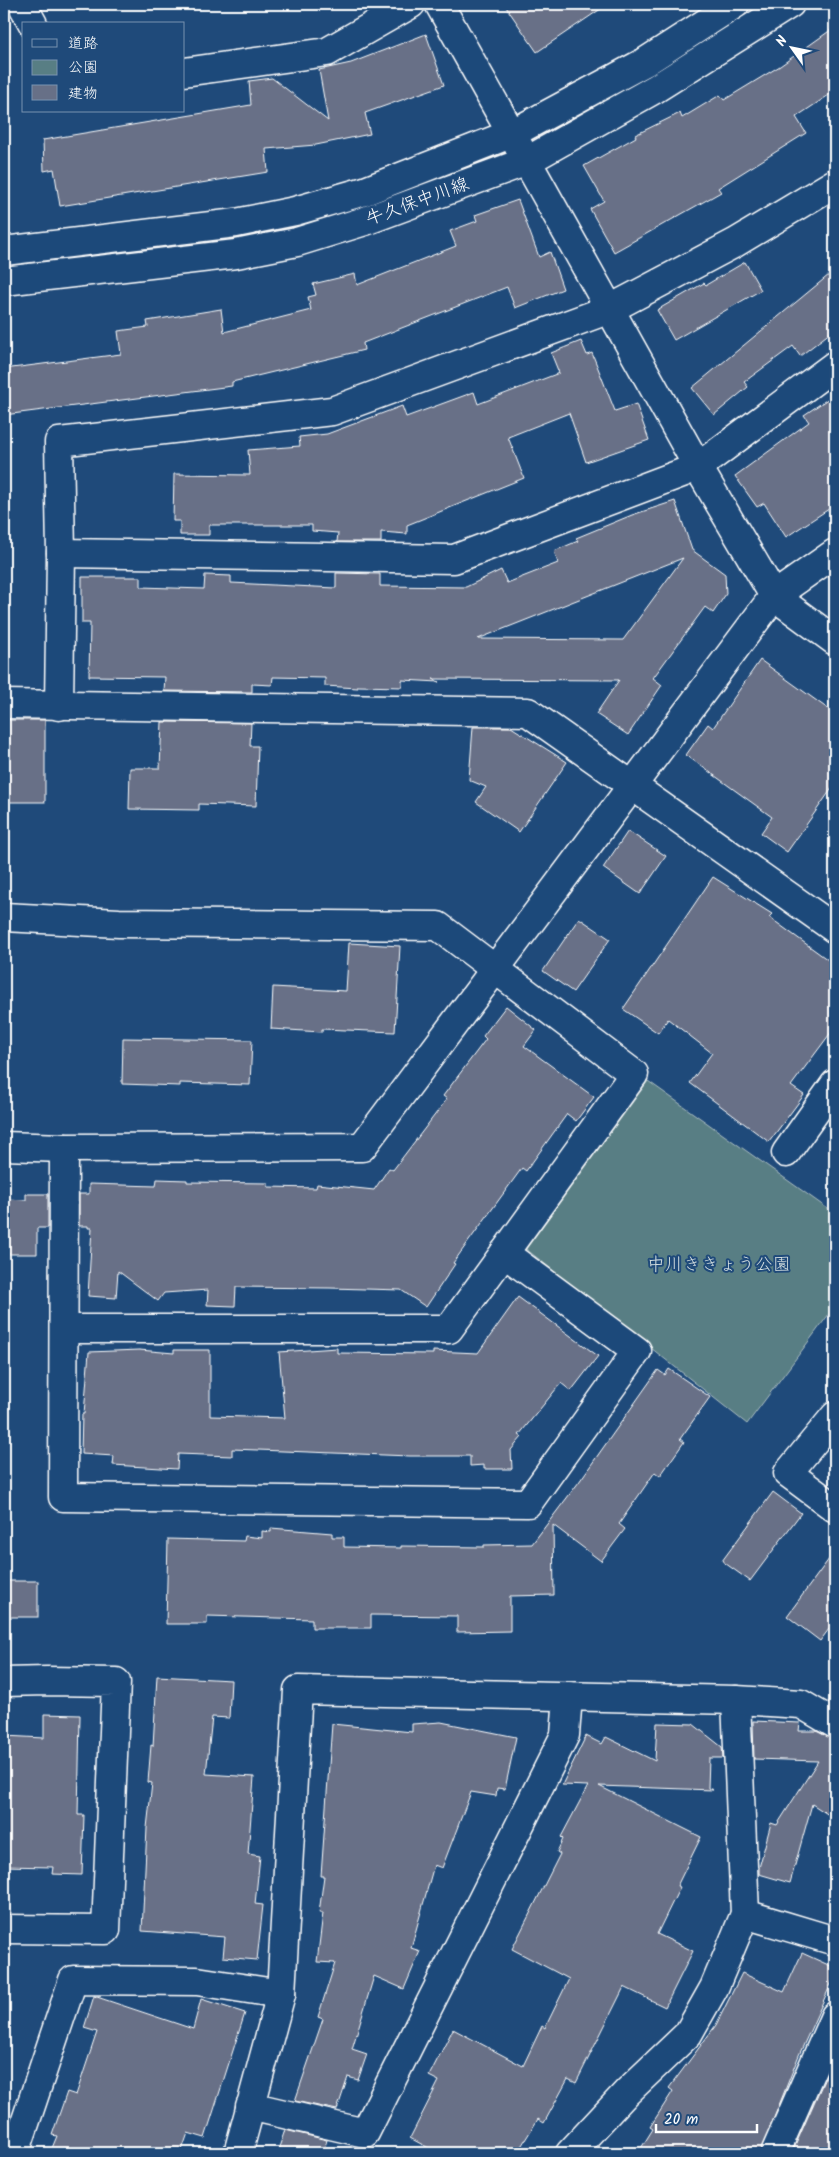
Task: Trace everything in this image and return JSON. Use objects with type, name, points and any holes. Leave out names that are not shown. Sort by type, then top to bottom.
[{"type":"street","points":[[22,4],[32,22]]},
{"type":"street","points":[[185,72],[327,52],[411,4]]},
{"type":"street","points":[[439,4],[513,133],[698,467],[774,596],[835,641]]},
{"type":"street","name":"牛久保中川線","points":[[4,251],[236,223],[295,211],[365,191],[513,133],[645,62],[735,4]]},
{"type":"street","name":"牛久保中川線","points":[[4,281],[236,254],[297,242],[365,221],[527,160],[655,90],[790,4]]},
{"type":"street","points":[[60,706],[61,553],[59,442],[332,411],[610,309],[735,243],[835,183]]},
{"type":"street","points":[[61,553],[454,559],[698,467],[835,365]]},
{"type":"street","points":[[4,1146],[64,1148],[362,1147],[774,596],[835,553]]},
{"type":"street","points":[[4,704],[528,712],[835,929]]},
{"type":"street","points":[[4,917],[119,923],[438,926],[634,1074],[449,1329],[64,1329]]},
{"type":"street","points":[[786,1152],[835,1084]]},
{"type":"street","points":[[64,1148],[63,1497],[528,1503],[637,1351],[504,1253]]},
{"type":"street","points":[[835,1416],[788,1474],[835,1508]]},
{"type":"street","points":[[4,1682],[47,1680],[116,1682],[106,1930],[4,1929]]},
{"type":"street","points":[[238,2153],[281,1994],[298,1690],[736,1700],[801,1704],[835,1724]]},
{"type":"street","points":[[250,2106],[365,2133],[566,1735],[568,1696]]},
{"type":"street","points":[[570,2153],[627,2092],[688,2034],[714,1988],[745,1914],[736,1700]]},
{"type":"street","points":[[745,1914],[835,1941]]},
{"type":"street","points":[[16,2153],[73,1980],[197,1980],[281,1994]]},
{"type":"street","points":[[774,2153],[835,2016]]},
{"type":"green space","name":"中川ききょう公園","points":[[648,1081],[835,1214],[835,1306],[747,1424],[526,1249]]},
{"type":"building","points":[[504,4],[608,4],[537,52]]},
{"type":"building","points":[[835,27],[835,91],[796,117],[806,133],[718,188],[721,192],[614,252],[590,209],[604,201],[584,166],[636,137],[635,135],[680,113],[682,118],[720,95],[724,100],[780,66]]},
{"type":"building","points":[[426,34],[444,85],[365,113],[370,134],[316,145],[266,149],[268,172],[60,206],[54,169],[44,171],[43,140],[251,105],[249,81],[272,78],[328,121],[319,70],[351,63]]},
{"type":"building","points":[[518,200],[539,257],[550,252],[563,289],[515,308],[507,287],[363,343],[364,350],[232,382],[232,386],[4,415],[4,369],[121,354],[118,331],[148,327],[147,321],[221,309],[224,332],[311,310],[308,297],[316,295],[313,284],[355,274],[357,285],[456,246],[450,231],[477,221],[475,215]]},
{"type":"building","points":[[745,262],[761,290],[674,340],[657,310],[704,283],[706,285]]},
{"type":"building","points":[[835,270],[835,329],[800,356],[793,346],[744,382],[748,387],[714,415],[692,388]]},
{"type":"building","points":[[581,341],[587,355],[592,353],[615,411],[636,404],[649,440],[586,462],[569,413],[508,437],[524,478],[407,525],[407,534],[381,532],[381,542],[337,542],[338,533],[312,531],[312,525],[209,525],[209,535],[180,535],[180,521],[173,521],[174,474],[250,475],[248,450],[300,446],[299,437],[327,434],[402,406],[406,417],[474,392],[478,404],[559,373],[551,353]]},
{"type":"building","points":[[835,394],[835,505],[786,537],[764,503],[757,507],[735,476],[809,422],[804,415]]},
{"type":"building","points":[[675,501],[692,550],[725,574],[726,594],[713,613],[705,607],[653,678],[662,685],[628,735],[596,714],[619,680],[433,679],[439,682],[402,680],[402,687],[358,686],[358,688],[325,686],[325,678],[273,677],[272,685],[252,684],[252,692],[164,691],[165,677],[89,676],[90,623],[82,623],[82,577],[141,577],[141,587],[204,589],[205,575],[231,576],[231,583],[336,588],[336,573],[380,574],[380,586],[466,587],[501,570],[507,583],[558,563],[554,551],[578,541],[576,538],[632,515]],"holes":[[[683,558],[623,640],[478,639]]]},
{"type":"building","points":[[760,660],[835,714],[835,784],[787,852],[761,833],[772,817],[686,755],[708,724],[713,728]]},
{"type":"building","points":[[4,720],[45,720],[45,802],[4,802]]},
{"type":"building","points":[[162,722],[251,723],[250,746],[258,746],[256,806],[199,804],[199,810],[129,809],[130,768],[160,768]]},
{"type":"building","points":[[473,727],[511,727],[567,762],[519,832],[476,802],[486,787],[469,780]]},
{"type":"building","points":[[628,831],[666,856],[640,894],[603,868]]},
{"type":"building","points":[[713,877],[772,914],[769,917],[835,965],[835,1027],[791,1086],[804,1095],[769,1142],[690,1083],[712,1053],[668,1019],[658,1033],[623,1009]]},
{"type":"building","points":[[579,918],[610,939],[573,992],[543,971]]},
{"type":"building","points":[[349,943],[400,946],[395,1032],[322,1029],[322,1032],[271,1029],[273,987],[346,991]]},
{"type":"building","points":[[506,1006],[536,1030],[524,1046],[594,1097],[576,1121],[567,1114],[526,1171],[522,1168],[453,1263],[455,1264],[426,1307],[401,1290],[330,1288],[236,1287],[235,1306],[207,1305],[208,1290],[164,1293],[158,1301],[118,1271],[116,1298],[88,1296],[92,1228],[79,1226],[79,1194],[89,1194],[89,1184],[156,1186],[157,1179],[187,1180],[187,1182],[268,1183],[268,1187],[316,1188],[317,1184],[374,1190],[389,1168],[393,1170],[447,1099],[443,1096],[486,1039],[483,1036]]},
{"type":"building","points":[[123,1038],[252,1040],[250,1085],[180,1083],[180,1086],[122,1084]]},
{"type":"building","points":[[26,1194],[48,1194],[48,1228],[37,1228],[37,1254],[4,1254],[4,1227],[7,1227],[7,1199],[26,1200]]},
{"type":"building","points":[[518,1297],[598,1356],[571,1391],[561,1383],[519,1435],[522,1437],[511,1450],[512,1469],[484,1469],[484,1465],[470,1466],[470,1456],[410,1456],[232,1449],[232,1456],[178,1454],[177,1469],[113,1465],[114,1456],[81,1454],[82,1414],[84,1414],[89,1352],[139,1350],[174,1353],[174,1350],[210,1350],[210,1416],[285,1418],[279,1352],[337,1348],[337,1353],[433,1354],[433,1351],[478,1353]]},
{"type":"building","points":[[669,1369],[710,1397],[680,1439],[684,1442],[660,1476],[655,1472],[619,1524],[625,1529],[601,1561],[553,1525],[554,1595],[510,1596],[510,1631],[457,1632],[457,1616],[371,1615],[371,1628],[312,1628],[312,1619],[207,1616],[207,1624],[166,1624],[168,1539],[244,1541],[245,1536],[262,1538],[262,1531],[271,1532],[271,1528],[332,1533],[332,1537],[344,1537],[344,1547],[484,1547],[484,1545],[532,1544],[579,1482],[658,1370],[665,1375]]},
{"type":"building","points":[[773,1492],[801,1513],[750,1581],[722,1561]]},
{"type":"building","points":[[835,1551],[835,1621],[820,1641],[787,1616]]},
{"type":"building","points":[[4,1581],[38,1581],[38,1617],[4,1617]]},
{"type":"building","points":[[157,1676],[231,1680],[229,1718],[212,1717],[206,1774],[254,1777],[248,1854],[260,1856],[255,1904],[263,1905],[257,1960],[223,1957],[225,1937],[142,1931],[147,1828],[152,1783],[148,1782],[151,1745],[153,1746]]},
{"type":"building","points":[[44,1714],[80,1715],[78,1815],[84,1815],[82,1875],[52,1874],[53,1867],[4,1866],[4,1736],[44,1738]]},
{"type":"building","points":[[753,1721],[800,1723],[799,1731],[816,1731],[835,1740],[835,1819],[812,1804],[790,1883],[759,1874],[759,1868],[771,1823],[777,1825],[818,1761],[754,1759]]},
{"type":"building","points":[[441,1722],[516,1737],[505,1789],[497,1788],[496,1796],[471,1792],[442,1868],[434,1865],[411,1948],[420,1951],[404,1989],[374,1976],[352,2049],[367,2054],[358,2080],[348,2077],[337,2110],[295,2101],[323,2019],[318,2017],[335,1963],[317,1962],[323,1913],[319,1913],[324,1876],[321,1876],[332,1724],[412,1732],[412,1724]]},
{"type":"building","points":[[657,1723],[693,1724],[722,1747],[723,1758],[709,1758],[708,1788],[713,1790],[599,1786],[701,1837],[677,1886],[680,1887],[657,1934],[693,1951],[665,2007],[624,1987],[576,2083],[568,2079],[544,2123],[538,2119],[517,2153],[438,2153],[410,2138],[439,2081],[429,2076],[453,2029],[523,2066],[542,2026],[545,2028],[569,1979],[512,1949],[560,1854],[557,1852],[563,1839],[561,1837],[588,1786],[562,1785],[586,1736],[602,1744],[606,1737],[655,1761]]},
{"type":"building","points":[[802,1953],[835,1968],[835,1975],[799,2055],[760,2153],[638,2153],[653,2129],[650,2127],[673,2091],[669,2088],[716,2025],[742,1973],[784,1992]]},
{"type":"building","points":[[94,1996],[193,2029],[201,1999],[245,2013],[205,2138],[188,2133],[181,2153],[50,2153],[57,2136],[52,2135],[67,2092],[76,2095],[97,2032],[84,2028]]},
{"type":"building","points":[[829,2069],[835,2072],[835,2153],[792,2153]]},
{"type":"building","points":[[285,2130],[327,2140],[323,2153],[277,2153]]}]
